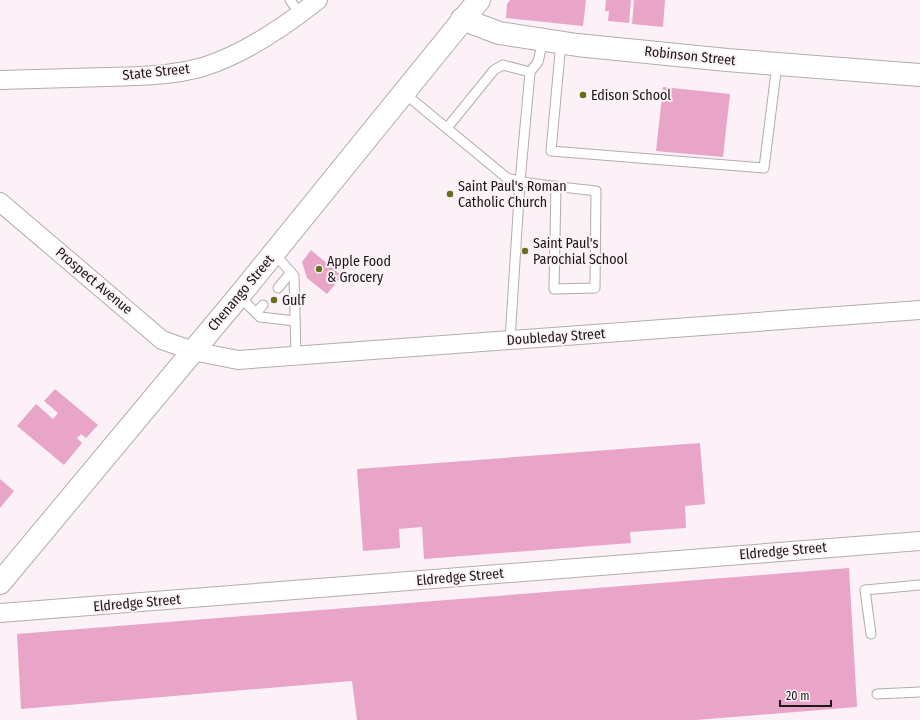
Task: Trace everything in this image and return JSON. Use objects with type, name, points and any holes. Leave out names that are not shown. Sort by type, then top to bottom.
[{"type":"street","name":"State Street","points":[[0,80],[156,75],[183,72],[205,66],[248,48],[295,7],[318,0]]},
{"type":"street","name":"Chenango Street","points":[[0,583],[239,296],[478,0]]},
{"type":"street","name":"Robinson Street","points":[[462,19],[499,33],[552,41],[777,64],[920,75]]},
{"type":"street","name":"Prospect Avenue","points":[[0,202],[162,340],[193,350]]},
{"type":"street","name":"Doubleday Street","points":[[193,350],[238,360],[920,310]]},
{"type":"street","name":"Eldredge Street","points":[[0,614],[920,541]]},
{"type":"lane","points":[[552,41],[551,151],[764,168],[777,64]]},
{"type":"lane","points":[[510,340],[520,182],[530,72],[552,41]]},
{"type":"lane","points":[[447,128],[494,70],[503,65],[530,72]]},
{"type":"lane","points":[[404,93],[507,178],[520,182],[556,186],[596,191],[595,288],[554,289],[556,186]]},
{"type":"lane","points":[[274,253],[294,276],[296,356]]},
{"type":"lane","points":[[278,288],[291,272]]},
{"type":"lane","points":[[239,296],[260,317],[295,321]]},
{"type":"lane","points":[[256,313],[263,305]]},
{"type":"lane","points":[[871,634],[865,590],[920,585]]},
{"type":"lane","points":[[877,694],[920,692]]},
{"type":"building","points":[[510,0],[586,0],[583,26],[506,18],[507,4]]},
{"type":"building","points":[[606,0],[631,0],[629,23],[608,21],[609,11],[605,11]]},
{"type":"building","points":[[634,0],[665,0],[663,27],[632,24]]},
{"type":"building","points":[[663,87],[730,94],[723,157],[656,151]]},
{"type":"building","name":"Apple Food & Grocery","points":[[311,250],[342,276],[327,294],[307,278],[302,262]]},
{"type":"building","points":[[55,389],[98,425],[86,438],[81,434],[77,438],[82,443],[64,465],[17,426],[36,404],[53,419],[58,413],[44,401]]},
{"type":"building","points":[[700,443],[705,504],[685,506],[686,528],[630,532],[631,543],[424,559],[422,527],[399,529],[400,548],[363,551],[357,469]]},
{"type":"building","points":[[0,479],[14,491],[0,508]]},
{"type":"building","points":[[849,568],[857,707],[696,720],[357,720],[352,681],[21,709],[17,634]]},
{"type":"place","name":"Edison School","points":[[583,95]]},
{"type":"place","name":"Saint Paul's Roman Catholic Church","points":[[450,194]]},
{"type":"place","name":"Saint Paul's Parochial School","points":[[525,251]]},
{"type":"place","name":"Apple Food & Grocery","points":[[319,269]]},
{"type":"place","name":"Gulf","points":[[274,300]]}]
